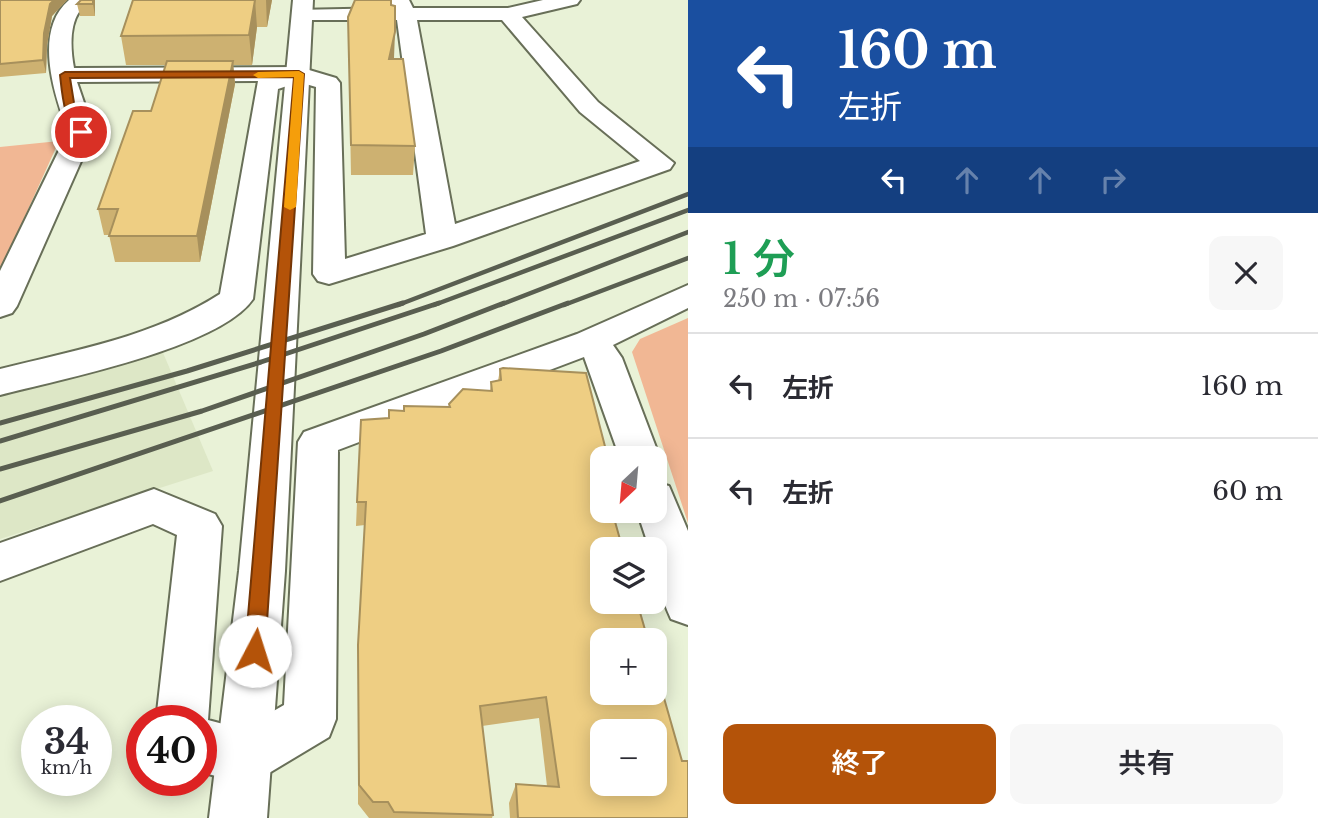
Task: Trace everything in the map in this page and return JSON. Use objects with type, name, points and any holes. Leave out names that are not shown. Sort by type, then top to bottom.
[{"type":"street","points":[[0,306],[81,132],[69,103],[61,49],[62,30],[69,8],[82,0]]},
{"type":"street","points":[[238,818],[223,751],[270,475],[303,7],[402,7],[508,14],[570,0]]},
{"type":"street","points":[[402,7],[442,239]]},
{"type":"street","points":[[65,75],[299,74],[328,83],[329,274],[442,239],[660,163],[589,107],[508,14]]},
{"type":"street","points":[[0,382],[169,337],[218,313],[236,299],[267,85],[299,74]]},
{"type":"street","points":[[223,751],[310,719],[318,442],[590,342],[688,295]]},
{"type":"street","points":[[590,342],[604,358],[636,446]]},
{"type":"street","points":[[0,562],[154,506],[200,526],[183,705]]},
{"type":"street","points":[[666,523],[680,550],[688,604]]},
{"type":"shaded area","points":[[59,141],[2,267],[0,267],[0,147]]},
{"type":"shaded area","points":[[688,318],[688,523],[667,459],[667,446],[663,446],[632,352],[640,339]]},
{"type":"shaded area","points":[[161,348],[213,471],[0,539],[0,390]]},
{"type":"building","points":[[0,0],[54,0],[50,4],[44,33],[43,60],[0,64]]},
{"type":"building","points":[[81,0],[93,0],[93,4],[77,4]]},
{"type":"building","points":[[133,0],[255,0],[249,35],[121,36]]},
{"type":"building","points":[[355,0],[391,0],[391,5],[395,6],[395,32],[389,59],[403,59],[415,146],[351,145],[348,17]]},
{"type":"building","points":[[167,61],[233,61],[197,236],[109,236],[118,209],[98,209],[133,111],[151,111]]},
{"type":"building","points":[[503,368],[586,373],[605,446],[590,446],[590,523],[615,523],[619,537],[590,537],[590,614],[640,614],[645,628],[590,628],[590,705],[666,705],[682,761],[688,761],[688,818],[518,818],[516,784],[559,787],[546,697],[480,706],[493,815],[394,812],[388,802],[373,802],[359,785],[358,645],[366,502],[357,502],[361,420],[389,418],[389,410],[404,411],[404,406],[450,407],[449,404],[463,389],[492,391],[491,382],[501,380],[500,369]]},
{"type":"railway","points":[[398,305],[688,194]]},
{"type":"railway","points":[[434,305],[688,210]]},
{"type":"railway","points":[[500,305],[688,232]]},
{"type":"railway","points":[[564,305],[688,258]]},
{"type":"railway","points":[[0,423],[187,371],[403,303]]},
{"type":"railway","points":[[0,441],[261,362],[439,303]]},
{"type":"railway","points":[[0,469],[202,411],[424,334],[504,303]]},
{"type":"railway","points":[[0,501],[441,351],[568,303]]},
{"type":"slow traffic","points":[[258,75],[299,74],[290,207]]},
{"type":"route","points":[[81,132],[69,103],[65,75],[299,74],[255,651]]}]
